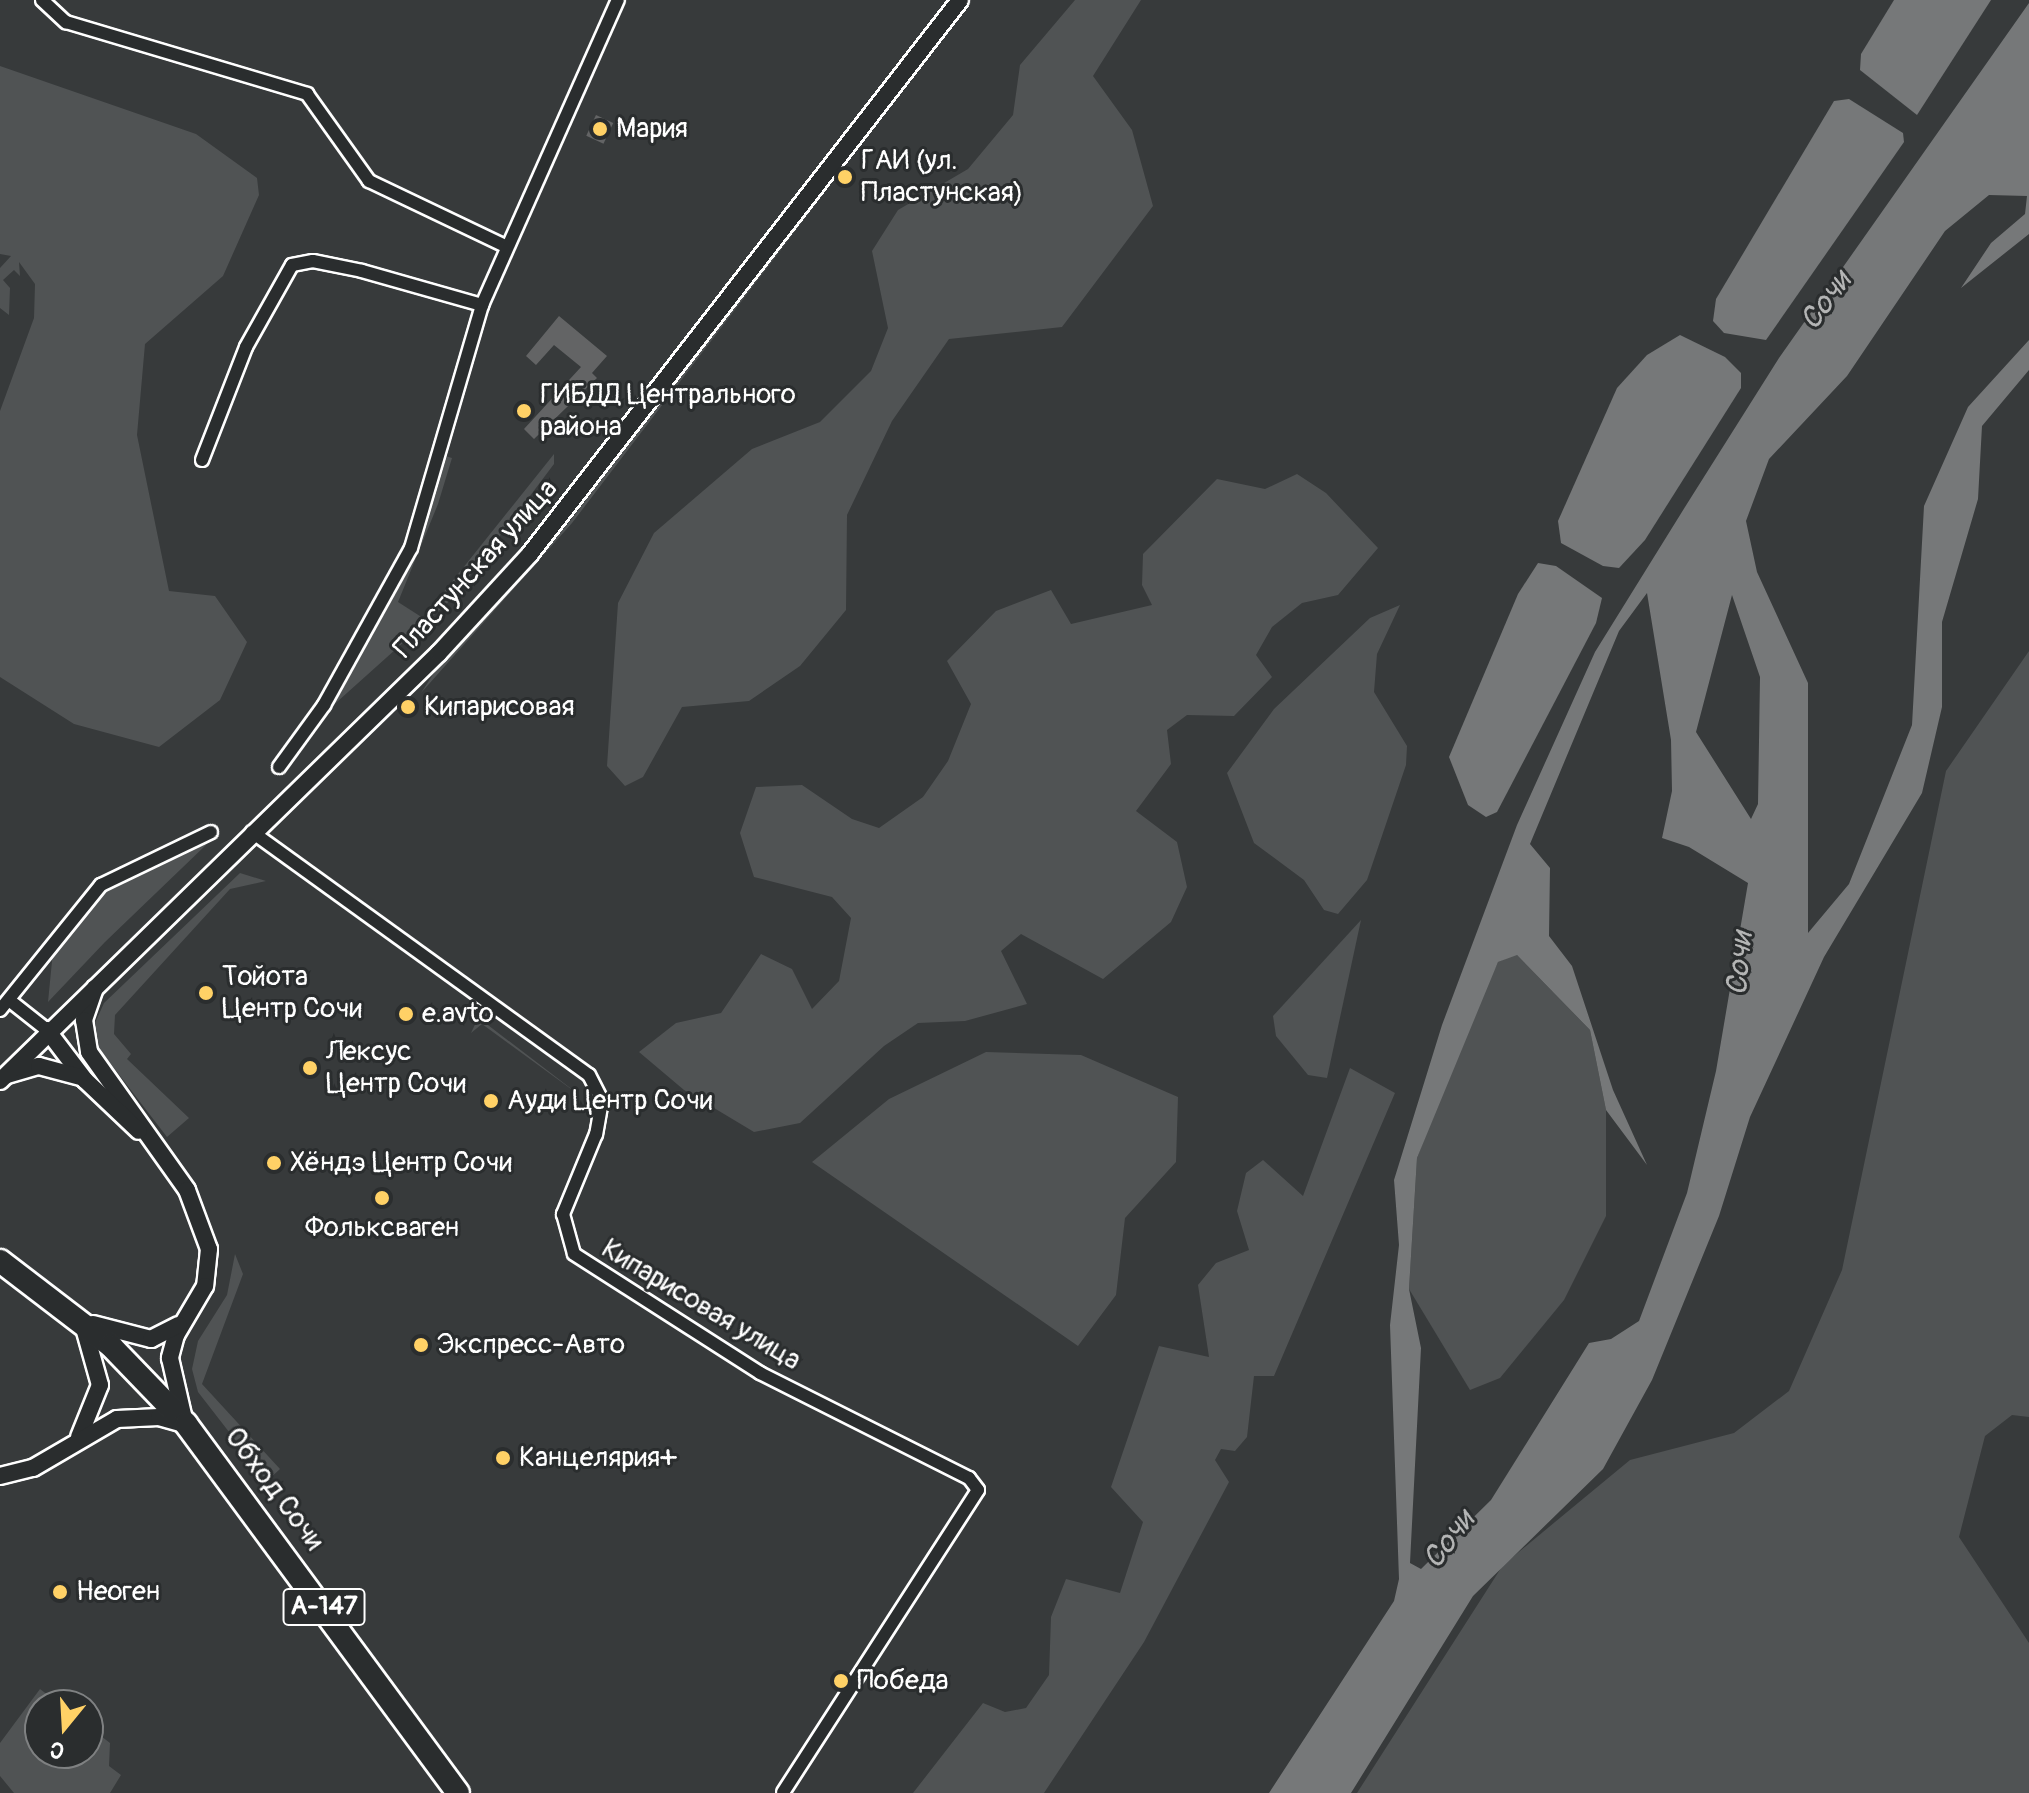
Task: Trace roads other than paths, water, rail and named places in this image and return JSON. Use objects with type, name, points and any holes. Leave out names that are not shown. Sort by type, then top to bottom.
[{"type":"highway","name":"Обход Сочи","points":[[0,1261],[80,1319],[186,1424],[458,1793]]},
{"type":"main road","name":"Пластунская улица","points":[[3,1078],[47,1030],[439,653],[530,554],[960,0]]},
{"type":"main road","name":"А-147","points":[[90,1075],[84,1020],[99,980]]},
{"type":"main road","name":"А-147","points":[[47,1030],[147,1137],[199,1211],[209,1249],[205,1286],[185,1320],[170,1358],[186,1424]]},
{"type":"main road","points":[[3,1078],[39,1066],[90,1075]]},
{"type":"main road","name":"А-147","points":[[80,1319],[151,1339],[185,1320]]},
{"type":"main road","name":"А-147","points":[[78,1439],[100,1385],[96,1353],[80,1319]]},
{"type":"main road","points":[[0,1476],[33,1468],[78,1439],[137,1416],[186,1424]]},
{"type":"street","points":[[42,0],[66,22],[307,94],[369,181],[505,246]]},
{"type":"street","name":"Пластунская улица","points":[[279,767],[324,705],[411,548],[482,305],[505,246],[618,0]]},
{"type":"street","points":[[202,460],[246,347],[292,265],[313,261],[362,271],[482,305]]},
{"type":"street","points":[[0,1010],[101,885],[211,832]]},
{"type":"street","name":"Кипарисовая улица","points":[[252,832],[589,1075],[602,1101],[596,1134],[563,1214],[574,1254],[760,1373],[969,1478],[978,1490],[783,1793]]},
{"type":"street","points":[[9,1000],[47,1030]]},
{"type":"water","points":[[1894,0],[1991,0],[1917,115],[1860,70],[1861,54]]},
{"type":"water","name":"Сочи","points":[[2029,3],[2029,234],[1961,288],[1991,243],[2025,214],[2027,196],[1989,195],[1945,231],[1847,376],[1769,459],[1746,521],[1757,572],[1808,683],[1808,933],[1849,884],[1912,725],[1924,506],[1968,407],[2029,340],[2029,370],[1982,426],[1978,499],[1942,622],[1942,707],[1922,793],[1824,957],[1750,1117],[1719,1216],[1652,1380],[1603,1469],[1473,1596],[1351,1793],[1269,1793],[1394,1601],[1399,1579],[1390,1325],[1399,1245],[1394,1180],[1442,1025],[1517,825],[1595,652],[1779,358]],"holes":[[[1647,593],[1671,740],[1672,791],[1662,838],[1689,847],[1748,883],[1716,1071],[1687,1193],[1639,1321],[1611,1339],[1589,1343],[1491,1500],[1421,1569],[1410,1563],[1421,1348],[1409,1289],[1417,1158],[1498,962],[1517,955],[1590,1030],[1606,1110],[1647,1165],[1613,1090],[1572,966],[1549,936],[1550,868],[1530,844],[1619,631]],[[1732,595],[1760,677],[1758,804],[1751,819],[1696,732]]]},
{"type":"water","points":[[1849,99],[1903,133],[1904,142],[1766,340],[1724,333],[1713,321],[1716,299],[1834,101]]},
{"type":"water","points":[[1680,335],[1725,357],[1741,373],[1741,388],[1645,540],[1619,568],[1603,566],[1561,543],[1558,521],[1617,388],[1647,355]]},
{"type":"water","points":[[1538,563],[1556,566],[1602,598],[1596,623],[1497,812],[1486,817],[1468,805],[1449,757],[1518,594]]},
{"type":"place","name":"Мария","points":[[600,129]]},
{"type":"place","name":"ГАИ (ул. Пластунская)","points":[[845,177]]},
{"type":"place","name":"ГИБДД Центрального района","points":[[524,411]]},
{"type":"place","name":"Кипарисовая","points":[[408,707]]},
{"type":"place","name":"Тойота Центр Сочи","points":[[206,993]]},
{"type":"place","name":"e.avto","points":[[406,1014]]},
{"type":"place","name":"Лексус Центр Сочи","points":[[310,1068]]},
{"type":"place","name":"Ауди Центр Сочи","points":[[491,1101]]},
{"type":"place","name":"Хёндэ Центр Сочи","points":[[274,1163]]},
{"type":"place","name":"Фольксваген","points":[[382,1198]]},
{"type":"place","name":"Экспресс-Авто","points":[[421,1345]]},
{"type":"place","name":"Канцелярия+","points":[[503,1458]]},
{"type":"place","name":"Неоген","points":[[60,1592]]},
{"type":"place","name":"Победа","points":[[841,1681]]}]
